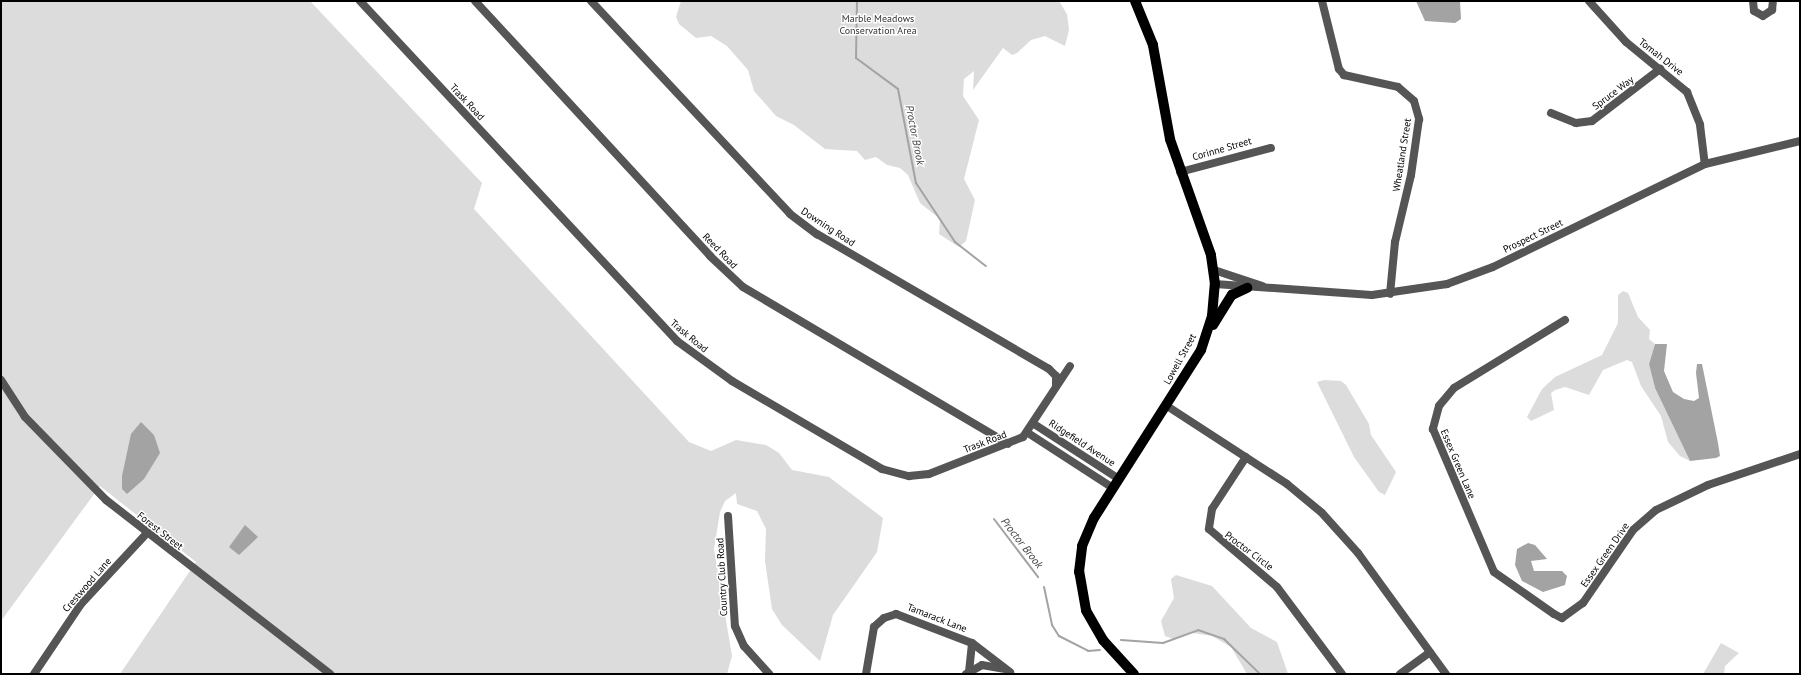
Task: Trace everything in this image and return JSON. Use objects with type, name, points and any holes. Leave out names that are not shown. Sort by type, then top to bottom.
[{"type":"main road","name":"Lowell Street","points":[[1134,674],[1099,634],[1081,592],[1079,563],[1084,538],[1113,488],[1167,406],[1207,336],[1215,284],[1214,270],[1170,139],[1153,45],[1135,1]]},
{"type":"main road","points":[[1207,336],[1227,301],[1247,288]]},
{"type":"street","name":"Trask Road","points":[[360,1],[657,322],[710,366],[891,473],[909,476],[929,474],[1008,444],[1028,433],[1070,366]]},
{"type":"street","name":"Reed Road","points":[[475,1],[739,283],[780,312],[1008,444]]},
{"type":"street","name":"Downing Road","points":[[591,1],[790,214],[817,234],[1049,369],[1056,376],[1056,387]]},
{"type":"street","name":"Wheatland Street","points":[[1322,1],[1339,69],[1344,75],[1398,87],[1414,101],[1419,118],[1411,175],[1395,242],[1390,294]]},
{"type":"street","name":"Tomah Drive","points":[[1589,1],[1614,31],[1681,85],[1691,100],[1700,125],[1705,164]]},
{"type":"street","points":[[1753,1],[1754,11],[1764,16],[1772,10],[1773,1]]},
{"type":"street","name":"Spruce Way","points":[[1551,113],[1576,123],[1592,120],[1660,69]]},
{"type":"street","name":"Prospect Street","points":[[1215,284],[1247,288],[1263,286],[1390,294],[1435,287],[1477,274],[1705,164],[1800,142]]},
{"type":"street","name":"Corinne Street","points":[[1180,172],[1271,148]]},
{"type":"street","name":"Prospect Street","points":[[1214,270],[1263,286]]},
{"type":"street","name":"Essex Green Lane","points":[[1562,618],[1505,583],[1494,572],[1433,429],[1439,406],[1454,388],[1565,320]]},
{"type":"street","name":"Forest Street","points":[[1,380],[25,417],[97,491],[147,533],[330,674]]},
{"type":"street","points":[[1167,406],[1246,457],[1298,493],[1333,524],[1446,674]]},
{"type":"street","name":"Ridgefield Avenue","points":[[1034,424],[1119,479]]},
{"type":"street","name":"Ridgefield Avenue","points":[[1028,433],[1113,488]]},
{"type":"street","name":"Essex Green Drive","points":[[1562,618],[1583,603],[1647,516],[1708,485],[1800,454]]},
{"type":"street","name":"Proctor Circle","points":[[1246,457],[1212,509],[1209,529],[1278,587],[1342,674]]},
{"type":"street","name":"Country Club Road","points":[[728,516],[736,626],[744,646],[769,674]]},
{"type":"street","name":"Crestwood Lane","points":[[34,674],[81,604],[147,533]]},
{"type":"street","name":"Tamarack Lane","points":[[866,674],[874,627],[890,615],[913,618],[972,642],[1011,673]]},
{"type":"street","name":"Tamarack Lane","points":[[968,673],[972,642]]},
{"type":"street","points":[[1400,674],[1430,652]]},
{"type":"street","points":[[968,673],[988,665],[1011,673]]},
{"type":"green space","points":[[1,1],[310,1],[482,183],[474,209],[689,442],[711,451],[736,440],[766,445],[779,453],[792,470],[829,477],[883,518],[877,552],[833,615],[820,661],[782,625],[772,609],[765,561],[766,529],[757,511],[737,504],[736,493],[725,501],[720,512],[714,549],[732,656],[727,674],[120,674],[196,562],[100,486],[1,621]]},
{"type":"green space","name":"Marble Meadows Conservation Area","points":[[681,1],[1059,1],[1067,14],[1069,30],[1065,46],[1045,36],[1031,40],[1017,53],[1012,55],[1003,48],[973,90],[974,71],[964,79],[963,96],[979,120],[964,179],[975,200],[966,241],[959,247],[939,234],[940,219],[920,203],[908,175],[900,168],[887,165],[876,157],[865,160],[857,151],[825,149],[794,125],[776,116],[754,91],[748,70],[727,46],[711,36],[696,38],[679,24],[676,17]]},
{"type":"green space","points":[[1623,291],[1628,293],[1638,317],[1650,330],[1649,339],[1655,344],[1649,364],[1655,388],[1690,461],[1680,456],[1668,442],[1661,416],[1641,386],[1632,362],[1627,360],[1603,370],[1589,395],[1565,387],[1555,390],[1551,393],[1554,410],[1531,421],[1527,417],[1542,389],[1555,377],[1602,355],[1618,323],[1618,295]]},
{"type":"green space","points":[[1324,380],[1341,381],[1346,385],[1369,424],[1371,435],[1396,472],[1385,495],[1379,492],[1354,457],[1317,382]]},
{"type":"green space","points":[[1176,575],[1212,586],[1251,628],[1277,642],[1288,674],[1247,674],[1231,647],[1212,636],[1192,633],[1173,639],[1165,636],[1161,621],[1174,598],[1171,579]]},
{"type":"green space","points":[[1721,643],[1739,653],[1725,666],[1724,674],[1703,674]]},
{"type":"shaded area","points":[[1416,1],[1460,1],[1461,19],[1455,23],[1425,21]]},
{"type":"shaded area","points":[[1655,344],[1667,344],[1664,371],[1673,392],[1684,399],[1694,401],[1699,398],[1696,373],[1697,364],[1702,364],[1720,456],[1716,458],[1690,461],[1655,388],[1649,364]]},
{"type":"shaded area","points":[[141,422],[154,435],[160,453],[144,479],[127,494],[122,489],[122,476],[131,434]]},
{"type":"shaded area","points":[[245,525],[258,537],[239,555],[229,547]]},
{"type":"shaded area","points":[[1528,543],[1535,545],[1547,559],[1531,561],[1534,571],[1562,571],[1567,576],[1565,585],[1543,592],[1522,581],[1515,565],[1517,549]]},
{"type":"waterway","name":"Proctor Brook","points":[[857,1],[856,58],[898,89],[916,183],[955,242],[986,266]]},
{"type":"waterway","name":"Proctor Brook","points":[[994,519],[1038,577]]},
{"type":"waterway","name":"Proctor Brook","points":[[1044,587],[1052,625],[1059,636],[1088,651],[1100,650]]},
{"type":"waterway","name":"Proctor Brook","points":[[1121,640],[1163,643],[1198,630],[1224,639],[1260,674]]}]
